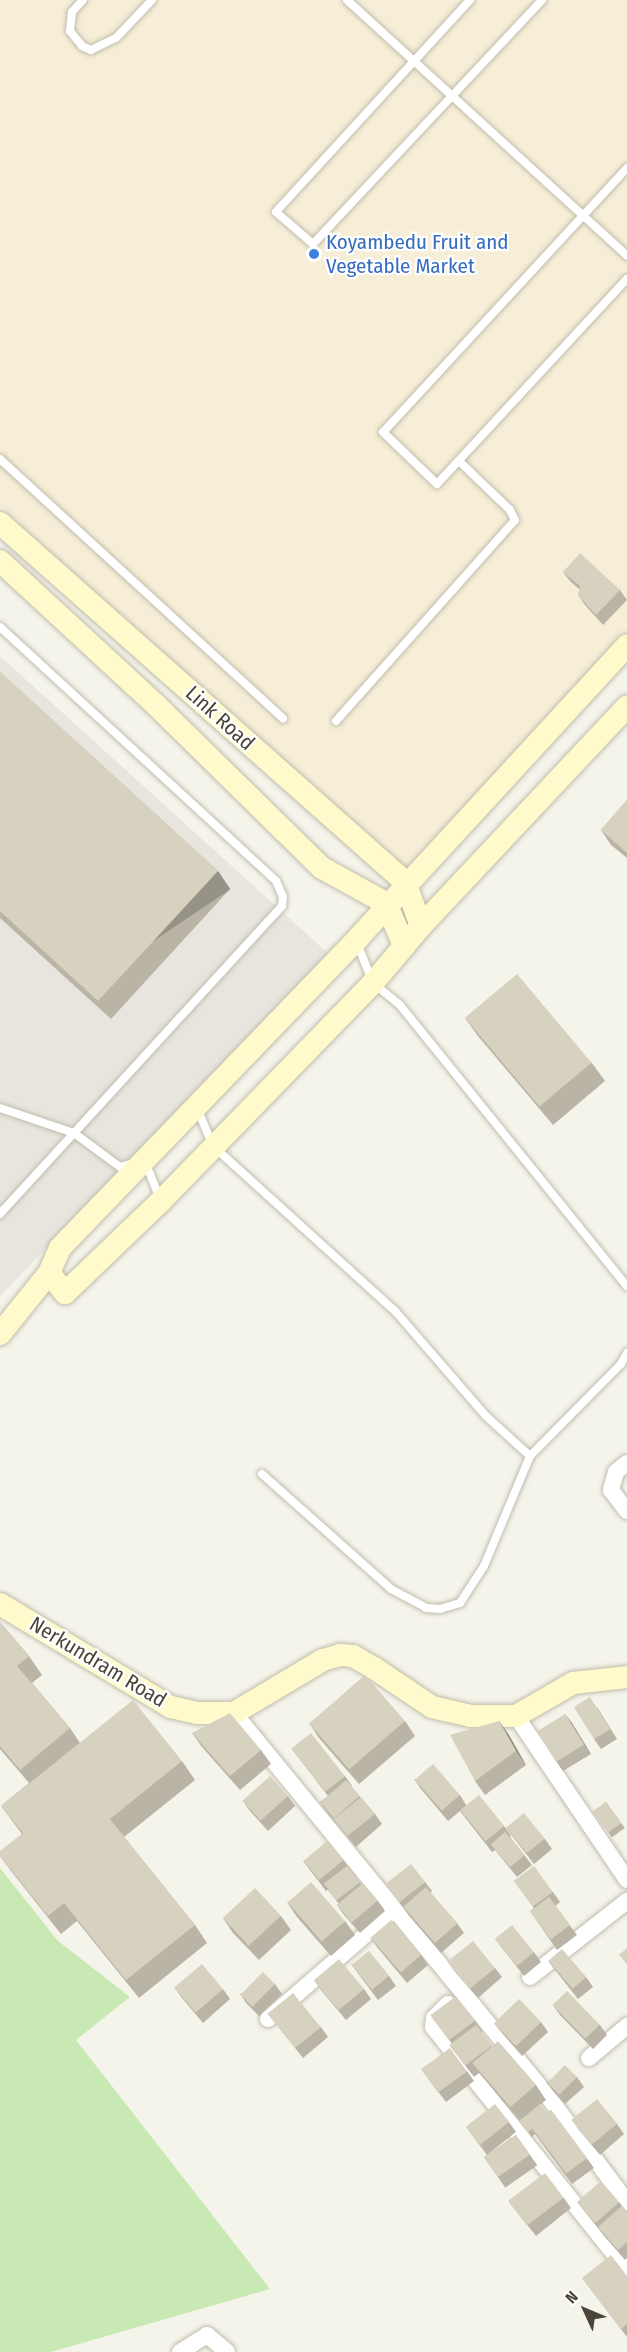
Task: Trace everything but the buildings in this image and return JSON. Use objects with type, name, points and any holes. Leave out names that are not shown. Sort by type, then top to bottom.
[{"type":"street","name":"Link Road","points":[[0,523],[405,882],[421,926]]},
{"type":"street","points":[[0,561],[157,706],[322,868],[386,903],[404,946]]},
{"type":"street","points":[[0,1334],[50,1274],[60,1248],[195,1104],[355,940],[405,882],[627,646]]},
{"type":"street","points":[[50,1274],[65,1293],[161,1201],[373,983],[421,926],[627,707]]},
{"type":"street","points":[[627,1463],[616,1472],[611,1490],[627,1511]]},
{"type":"street","name":"Nerkundram Road","points":[[0,1604],[171,1707],[197,1713],[234,1713]]},
{"type":"street","points":[[627,1677],[573,1683],[516,1716],[470,1716],[432,1707],[353,1656],[340,1655],[323,1660],[234,1713],[546,2094],[627,2202]]},
{"type":"street","points":[[516,1716],[627,1880]]},
{"type":"street","points":[[530,1977],[627,1901]]},
{"type":"street","points":[[268,2019],[395,1909]]},
{"type":"street","points":[[461,1992],[436,2015],[433,2028],[627,2270]]},
{"type":"street","points":[[589,2058],[627,2026]]},
{"type":"street","points":[[180,2352],[207,2335],[227,2352]]},
{"type":"lane","points":[[83,0],[72,12],[70,31],[82,46],[91,50],[102,48],[116,38],[152,0]]},
{"type":"lane","points":[[348,0],[627,256]]},
{"type":"lane","points":[[470,0],[276,212],[313,244],[542,0]]},
{"type":"lane","points":[[627,168],[383,432],[436,484],[627,279]]},
{"type":"lane","points":[[0,459],[283,718]]},
{"type":"lane","points":[[336,722],[515,520],[510,510],[459,461]]},
{"type":"lane","points":[[0,627],[282,890],[282,906],[0,1214]]},
{"type":"lane","points":[[355,940],[373,983],[400,1005],[627,1286]]},
{"type":"lane","points":[[195,1104],[213,1146],[395,1311],[486,1416],[530,1456]]},
{"type":"lane","points":[[0,1108],[74,1133],[120,1167],[144,1159],[161,1201]]},
{"type":"lane","points":[[262,1474],[392,1589],[426,1608],[440,1610],[460,1603],[484,1566],[530,1456],[621,1364],[627,1353]]},
{"type":"shaded area","name":"Koyambedu Fruit and Vegetable Market","points":[[0,0],[627,0],[627,643],[400,883],[0,507]]},
{"type":"shaded area","points":[[0,656],[331,956],[0,1296]]},
{"type":"green space","points":[[0,1868],[58,1941],[130,1997],[76,2040],[270,2289],[51,2352],[0,2352]]},
{"type":"place","name":"Koyambedu Fruit and Vegetable Market","points":[[314,254]]}]
